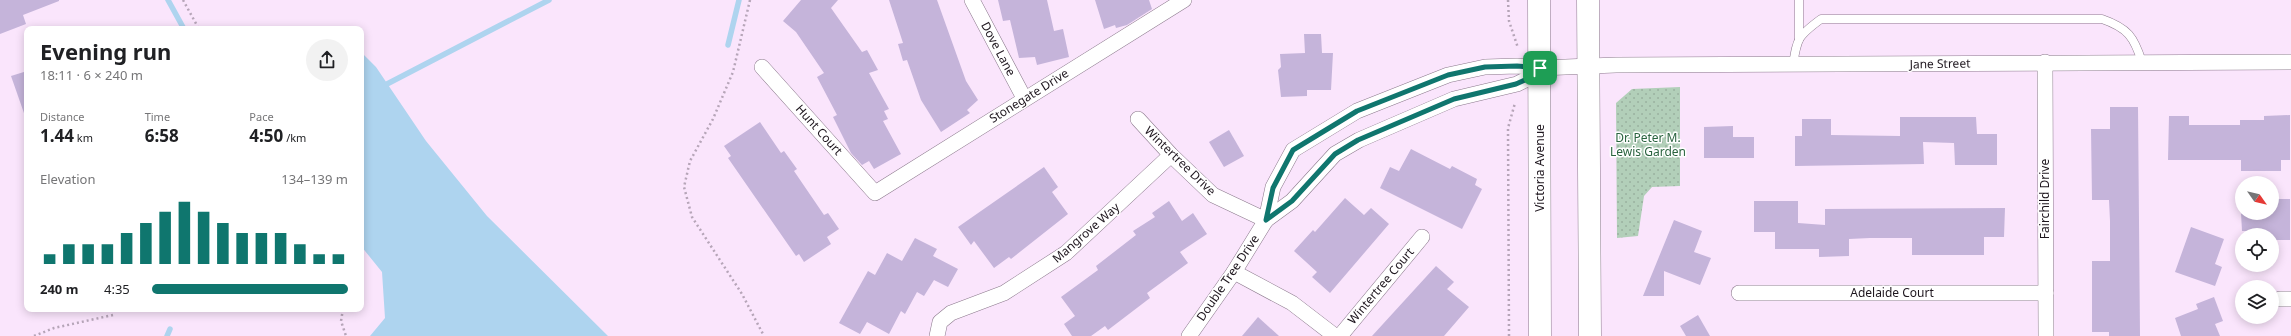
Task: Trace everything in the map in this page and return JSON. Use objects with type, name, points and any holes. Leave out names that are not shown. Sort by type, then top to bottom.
[{"type":"main road","name":"Victoria Avenue","points":[[1539,0],[1540,336]]},
{"type":"main road","points":[[1588,0],[1590,336]]},
{"type":"street","name":"Dove Lane","points":[[972,0],[1024,98]]},
{"type":"street","name":"Stonegate Drive","points":[[875,193],[1024,98],[1184,0]]},
{"type":"street","name":"Jane Street","points":[[1588,66],[2045,62],[2291,62]]},
{"type":"street","name":"Fairchild Drive","points":[[2045,62],[2046,336]]},
{"type":"street","name":"Double Tree Drive","points":[[1189,336],[1234,272],[1266,220],[1273,188],[1293,150],[1357,111],[1448,75],[1485,67],[1517,66],[1540,68],[1588,66]]},
{"type":"street","name":"Hunt Court","points":[[762,67],[875,193]]},
{"type":"street","name":"Double Tree Drive","points":[[1266,220],[1292,201],[1335,154],[1358,140],[1454,99],[1516,84],[1529,78],[1540,68]]},
{"type":"street","name":"Wintertree Drive","points":[[1138,120],[1171,155],[1213,195],[1266,220]]},
{"type":"street","name":"Mangrove Way","points":[[937,336],[940,322],[951,313],[1004,293],[1066,253],[1171,155]]},
{"type":"street","name":"Wintertree Court","points":[[1340,336],[1422,237]]},
{"type":"street","points":[[1234,272],[1292,304],[1335,336]]},
{"type":"street","name":"Adelaide Court","points":[[1739,293],[2046,293]]},
{"type":"lane","points":[[1793,65],[1799,39],[1799,0]]},
{"type":"lane","points":[[1799,39],[1806,30],[1821,20],[2102,19],[2117,24],[2126,31],[2135,42],[2142,62]]},
{"type":"path","points":[[183,0],[197,26]]},
{"type":"path","points":[[750,0],[732,72],[713,119],[690,161],[684,187],[692,217],[742,294],[764,336]]},
{"type":"path","points":[[1508,0],[1509,21],[1518,49]]},
{"type":"path","points":[[1509,336],[1508,128],[1515,103]]},
{"type":"path","points":[[342,312],[341,321],[346,336]]},
{"type":"path","points":[[34,336],[54,328],[113,315]]},
{"type":"green space","name":"Dr. Peter M. Lewis Garden","points":[[1680,87],[1680,186],[1652,187],[1644,196],[1638,236],[1617,238],[1616,103],[1632,89]]},
{"type":"water","points":[[364,55],[376,67],[426,141],[487,216],[608,336],[370,336],[385,318],[382,272],[364,250]]},
{"type":"building","points":[[0,0],[59,1],[23,15],[26,24],[0,34]]},
{"type":"building","points":[[801,0],[838,0],[831,8],[862,52],[867,50],[878,70],[869,73],[889,109],[884,111],[888,119],[883,121],[901,154],[874,169],[869,161],[862,165],[851,153],[833,117],[837,115],[817,77],[824,73],[796,32],[783,21]]},
{"type":"building","points":[[889,0],[937,0],[966,81],[978,100],[967,110],[970,113],[941,132],[921,100],[907,60],[903,61],[898,44],[903,43]]},
{"type":"building","points":[[998,0],[1047,0],[1054,31],[1063,29],[1069,57],[1037,65],[1035,57],[1019,58],[1010,20],[1003,21]]},
{"type":"building","points":[[1095,0],[1149,0],[1152,9],[1127,25],[1116,28],[1115,25],[1104,29]]},
{"type":"building","points":[[1304,34],[1321,34],[1322,53],[1333,53],[1331,90],[1307,90],[1307,96],[1281,97],[1278,70],[1281,67],[1280,54],[1305,53]]},
{"type":"building","points":[[24,72],[24,113],[11,76]]},
{"type":"building","points":[[2110,107],[2138,107],[2140,336],[2109,336],[2109,332],[2092,332],[2092,261],[2110,261],[2110,221],[2109,200],[2092,200],[2091,129],[2110,129]]},
{"type":"building","points":[[2290,115],[2290,160],[2281,160],[2281,171],[2241,171],[2241,160],[2168,160],[2169,116],[2189,116],[2189,125],[2240,125],[2240,120],[2264,120],[2264,116]]},
{"type":"building","points":[[1900,117],[1976,117],[1977,134],[1997,134],[1997,165],[1955,165],[1954,143],[1923,142],[1924,164],[1795,166],[1795,136],[1802,136],[1802,119],[1831,119],[1831,135],[1900,136]]},
{"type":"building","points":[[760,122],[781,153],[784,151],[797,169],[794,171],[824,215],[828,213],[839,229],[827,237],[831,244],[804,262],[799,254],[796,256],[728,158],[731,156],[724,146]]},
{"type":"building","points":[[1733,126],[1733,137],[1754,137],[1754,158],[1704,158],[1704,127]]},
{"type":"building","points":[[1229,130],[1244,156],[1224,167],[1209,142]]},
{"type":"building","points":[[1411,149],[1450,169],[1452,166],[1477,179],[1475,185],[1482,189],[1462,229],[1380,188],[1390,167],[1399,171]]},
{"type":"building","points":[[1044,167],[1058,187],[1052,192],[1068,214],[1011,259],[1009,257],[994,268],[974,241],[971,245],[958,227]]},
{"type":"building","points":[[1345,198],[1364,215],[1371,208],[1389,224],[1330,293],[1312,277],[1317,272],[1294,251],[1313,230],[1315,232]]},
{"type":"building","points":[[2279,199],[2290,199],[2290,240],[2279,240],[2279,228],[2242,228],[2241,220],[2279,220]]},
{"type":"building","points":[[1169,201],[1182,221],[1193,213],[1207,234],[1180,252],[1188,263],[1147,293],[1150,298],[1108,330],[1105,326],[1091,336],[1072,336],[1064,324],[1075,316],[1061,297],[1098,270],[1096,266],[1136,235],[1133,231],[1155,217],[1152,213]]},
{"type":"building","points":[[1754,201],[1798,201],[1798,223],[1825,225],[1825,209],[2005,208],[2004,237],[1984,237],[1984,255],[1912,255],[1912,238],[1870,238],[1849,239],[1849,256],[1819,257],[1819,249],[1775,249],[1775,232],[1754,232]]},
{"type":"building","points":[[1674,220],[1702,231],[1694,252],[1711,258],[1700,285],[1664,271],[1664,296],[1643,296]]},
{"type":"building","points":[[2191,227],[2224,239],[2215,264],[2222,267],[2215,286],[2175,272]]},
{"type":"building","points":[[915,238],[937,249],[933,256],[958,269],[948,287],[934,280],[924,296],[917,292],[905,314],[901,311],[889,334],[867,322],[860,334],[839,323],[868,271],[875,275],[887,253],[902,261]]},
{"type":"building","points":[[1436,266],[1454,282],[1447,289],[1469,307],[1444,336],[1372,336]]},
{"type":"building","points":[[2214,297],[2223,321],[2215,324],[2220,336],[2181,336],[2175,318],[2198,309],[2196,304]]},
{"type":"building","points":[[1698,315],[1710,336],[1686,336],[1680,326]]},
{"type":"building","points":[[1258,317],[1279,336],[1242,336]]},
{"type":"waterway","points":[[168,0],[182,26]]},
{"type":"waterway","points":[[387,84],[549,0]]},
{"type":"waterway","points":[[728,45],[739,0]]},
{"type":"waterway","points":[[167,336],[170,329]]},
{"type":"route","points":[[1529,66],[1540,68],[1529,78],[1516,84],[1454,99],[1358,140],[1335,154],[1292,201],[1266,220],[1273,188],[1293,150],[1357,111],[1448,75],[1485,67],[1529,66]]}]
